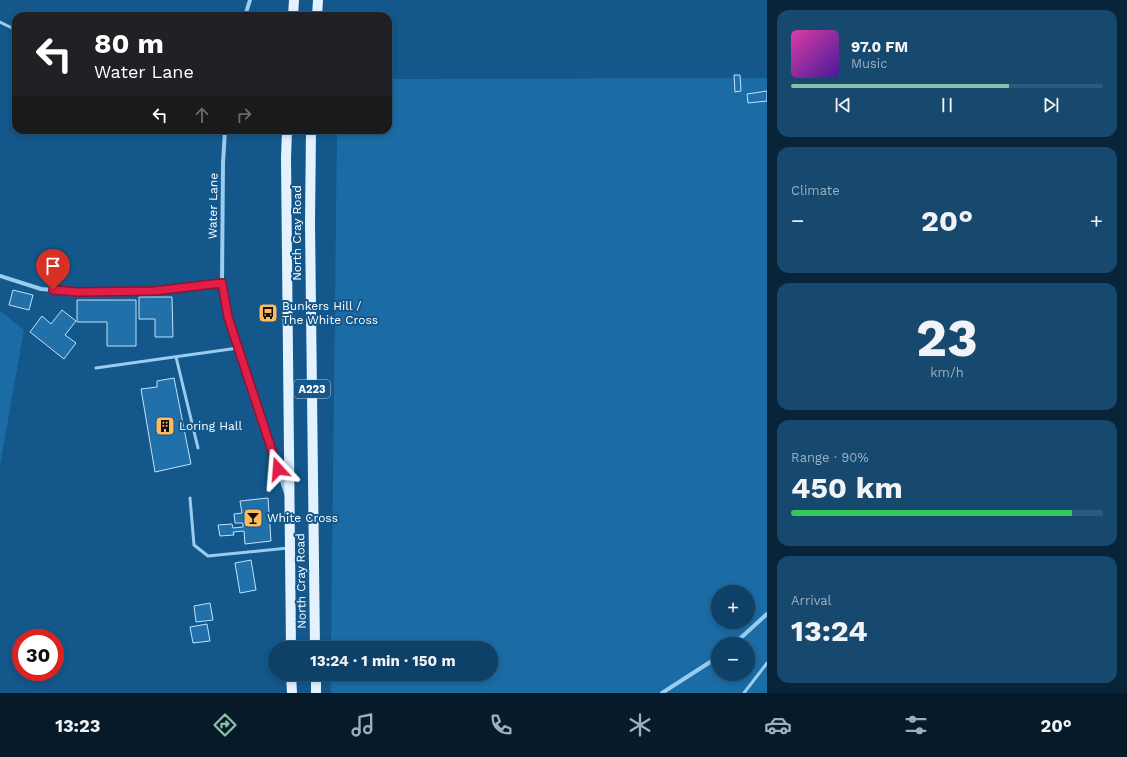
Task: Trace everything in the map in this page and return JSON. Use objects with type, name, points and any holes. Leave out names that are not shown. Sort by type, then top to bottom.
[{"type":"main road","points":[[293,12],[294,0]]},
{"type":"main road","points":[[317,12],[318,0]]},
{"type":"main road","name":"North Cray Road","points":[[287,134],[286,182],[291,641]]},
{"type":"main road","name":"North Cray Road","points":[[311,134],[310,223],[315,641]]},
{"type":"main road","points":[[291,681],[292,693]]},
{"type":"main road","points":[[316,681],[316,693]]},
{"type":"street","points":[[246,12],[250,0]]},
{"type":"street","name":"Water Lane","points":[[226,134],[223,164],[222,283],[228,317],[290,505]]},
{"type":"street","points":[[0,276],[41,289],[78,292],[154,291],[222,283]]},
{"type":"street","points":[[742,637],[767,614]]},
{"type":"street","points":[[662,693],[711,662]]},
{"type":"lane","points":[[0,22],[12,28]]},
{"type":"lane","points":[[96,368],[238,348]]},
{"type":"lane","points":[[176,357],[198,448]]},
{"type":"lane","points":[[190,498],[194,545],[208,556],[290,548]]},
{"type":"lane","points":[[744,693],[767,664]]},
{"type":"shaded area","points":[[767,78],[767,693],[331,693],[331,681],[498,681],[498,641],[331,641],[337,134],[392,134],[392,79]]},
{"type":"shaded area","points":[[0,311],[24,330],[0,465]]},
{"type":"building","points":[[734,75],[740,75],[741,91],[735,92]]},
{"type":"building","points":[[767,91],[767,101],[748,103],[747,94]]},
{"type":"building","points":[[13,290],[33,295],[29,310],[9,305]]},
{"type":"building","points":[[139,297],[172,297],[173,337],[155,337],[155,319],[139,319]]},
{"type":"building","points":[[77,300],[136,300],[136,346],[107,346],[107,322],[77,322]]},
{"type":"building","points":[[62,310],[76,321],[65,335],[76,343],[64,359],[30,332],[42,316],[51,324]]},
{"type":"building","name":"Loring Hall","points":[[174,378],[191,464],[155,472],[141,389],[157,387],[157,381]]},
{"type":"building","name":"White Cross","points":[[268,498],[271,541],[245,544],[244,531],[233,532],[234,535],[220,536],[218,525],[232,524],[233,528],[243,527],[243,523],[235,523],[234,514],[242,513],[240,501]]},
{"type":"building","points":[[251,560],[256,590],[240,593],[235,563]]},
{"type":"building","points":[[210,603],[213,620],[196,622],[194,606]]},
{"type":"building","points":[[207,624],[210,641],[193,643],[190,627]]},
{"type":"place","name":"Bunkers Hill / The White Cross","points":[[268,313]]},
{"type":"place","name":"Loring Hall","points":[[165,426]]},
{"type":"place","name":"White Cross","points":[[253,518]]},
{"type":"route","points":[[53,290],[78,292],[154,291],[222,283],[228,317],[278,469]]}]
